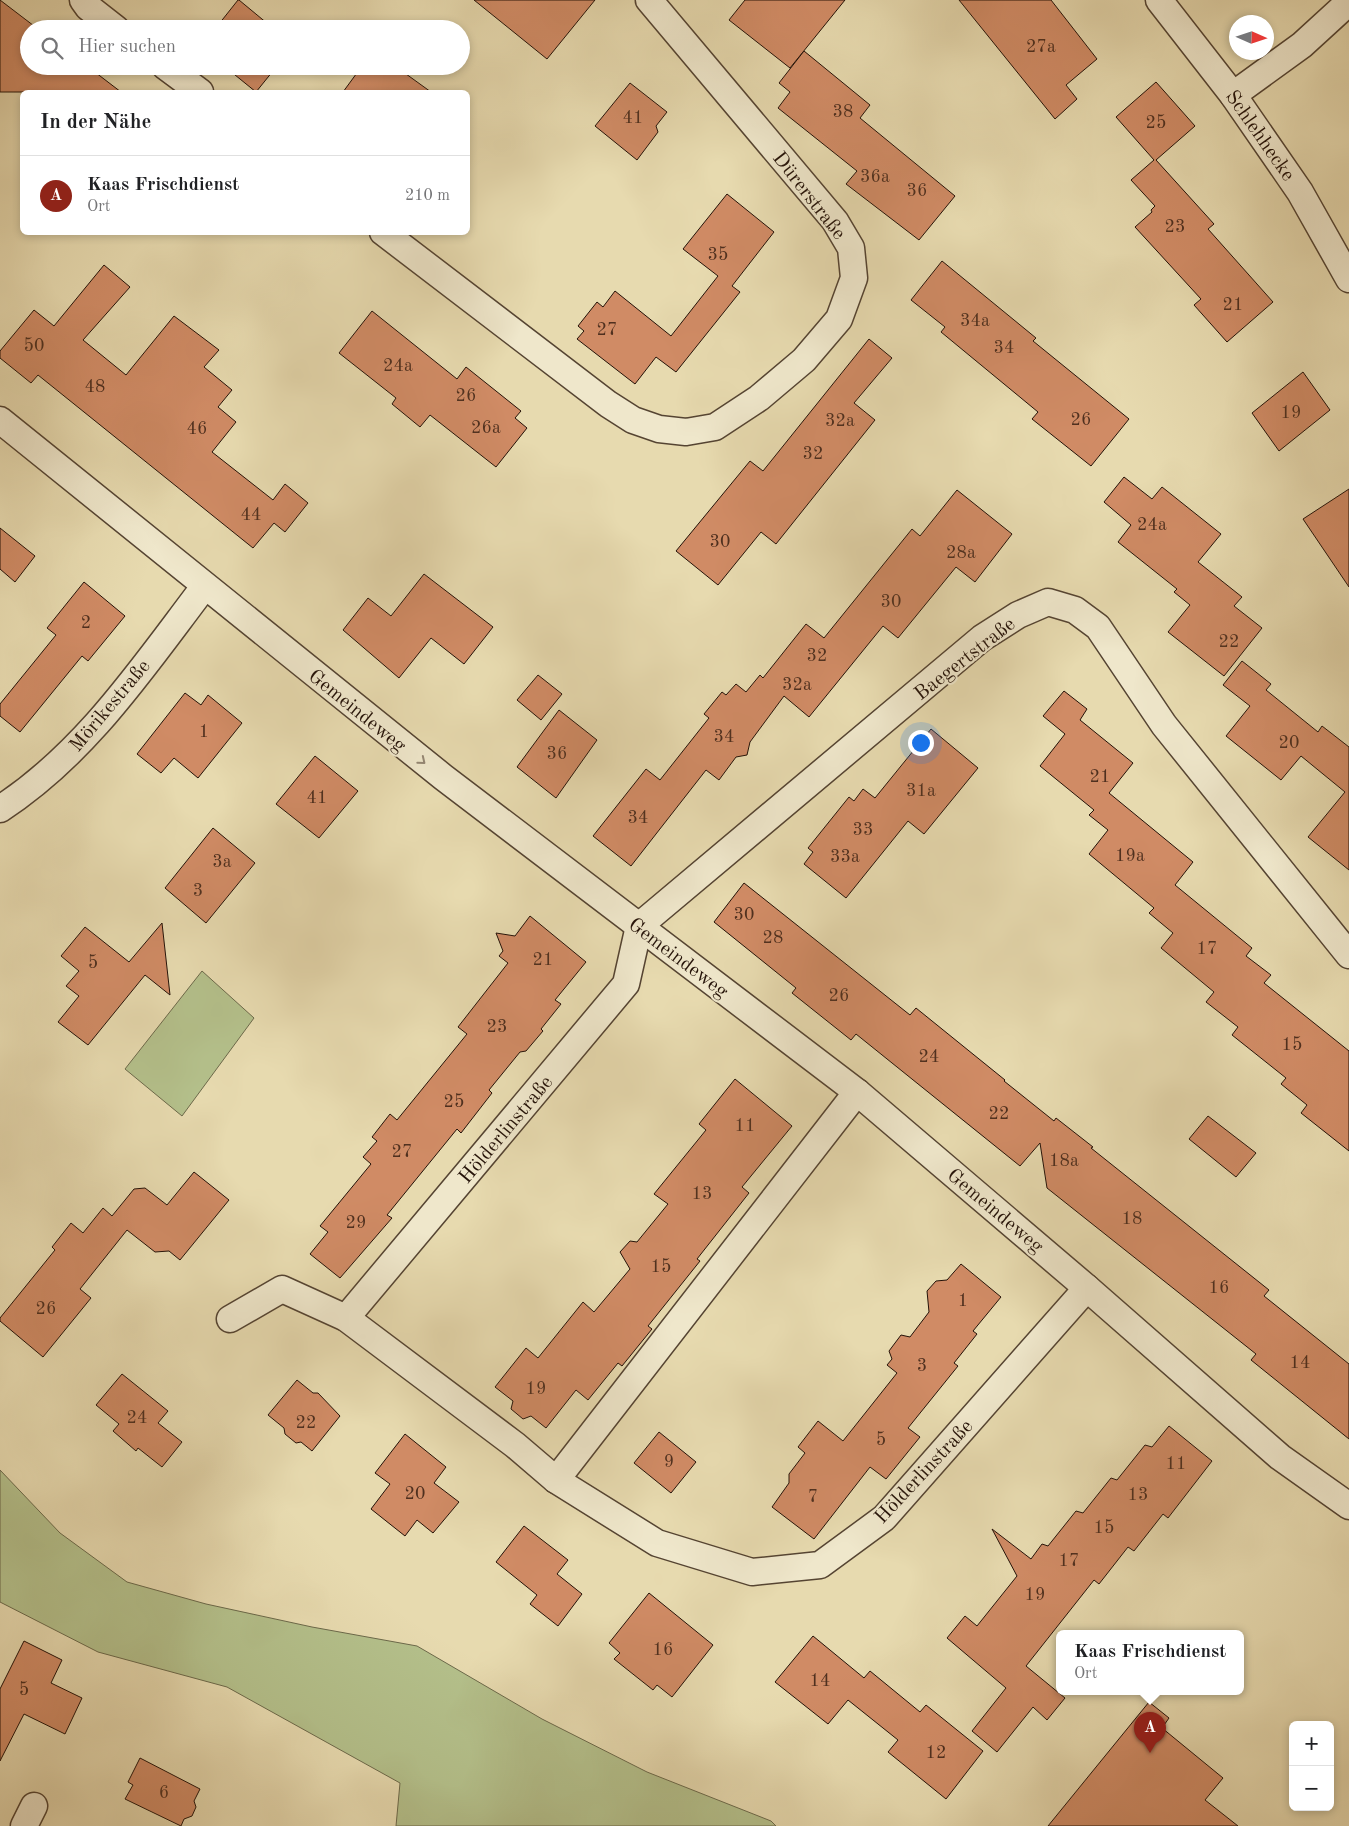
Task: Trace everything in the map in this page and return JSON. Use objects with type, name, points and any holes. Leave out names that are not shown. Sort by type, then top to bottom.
[{"type":"street","points":[[83,0],[88,7],[105,20]]},
{"type":"street","name":"Dürerstraße","points":[[387,235],[608,404],[633,420],[659,429],[686,432],[715,427],[759,398],[804,360],[839,319],[854,278],[850,248],[834,222],[650,0]]},
{"type":"street","name":"Schlehhecke","points":[[1159,0],[1233,95],[1300,192],[1349,279]]},
{"type":"street","points":[[1233,95],[1302,45],[1349,2]]},
{"type":"street","points":[[177,75],[197,90]]},
{"type":"street","name":"Gemeindeweg","points":[[0,420],[443,777],[857,1092],[1088,1288],[1280,1457],[1349,1506]]},
{"type":"street","name":"Mörikestraße","points":[[0,809],[54,768],[104,717],[204,586]]},
{"type":"street","name":"Baegertstraße","points":[[639,926],[982,638],[1018,615],[1048,602],[1075,610],[1098,627],[1164,725],[1349,955]]},
{"type":"street","name":"Hölderlinstraße","points":[[346,1318],[626,984],[639,926]]},
{"type":"street","points":[[556,1480],[857,1092]]},
{"type":"street","name":"Hölderlinstraße","points":[[230,1319],[282,1289],[346,1318],[515,1445],[556,1480],[658,1543],[752,1572],[820,1565],[884,1518],[1088,1288]]},
{"type":"green space","points":[[202,971],[254,1018],[182,1116],[125,1069]]},
{"type":"green space","points":[[0,1470],[60,1533],[127,1582],[206,1604],[312,1627],[417,1646],[542,1719],[647,1772],[771,1821],[776,1826],[396,1826],[400,1783],[227,1687],[98,1652],[0,1602]]},
{"type":"building","points":[[0,0],[26,20],[20,20],[20,75],[99,75],[118,90],[20,90],[20,92],[0,92]]},
{"type":"building","points":[[239,0],[263,20],[222,20]]},
{"type":"building","points":[[474,0],[595,0],[547,59]]},
{"type":"building","points":[[745,0],[845,0],[790,68],[729,20]]},
{"type":"building","points":[[959,0],[1051,0],[1097,59],[1066,85],[1077,99],[1055,119]]},
{"type":"building","points":[[804,51],[870,105],[860,118],[955,196],[919,240],[846,184],[857,171],[778,108],[790,92],[779,83]]},
{"type":"building","points":[[235,75],[270,75],[258,90],[254,90]]},
{"type":"building","points":[[355,75],[407,75],[428,90],[344,90]]},
{"type":"building","points":[[1156,82],[1195,126],[1156,160],[1214,224],[1208,229],[1273,302],[1227,342],[1194,305],[1201,299],[1135,227],[1152,212],[1151,210],[1155,206],[1131,180],[1154,160],[1116,117]]},
{"type":"building","points":[[630,83],[667,112],[656,126],[658,132],[637,160],[595,126]]},
{"type":"building","points":[[727,194],[774,232],[732,286],[740,292],[676,372],[656,357],[635,384],[577,339],[584,331],[578,326],[597,302],[603,307],[615,291],[671,336],[718,276],[683,249]]},
{"type":"building","points":[[942,261],[1036,338],[1033,341],[1129,419],[1091,466],[1032,419],[1038,412],[941,332],[945,327],[911,300]]},
{"type":"building","points":[[104,265],[130,287],[83,340],[126,375],[174,316],[219,350],[204,367],[232,390],[218,407],[236,422],[212,452],[273,500],[285,484],[308,503],[285,532],[274,523],[253,548],[38,375],[31,383],[0,358],[0,351],[34,310],[54,326]]},
{"type":"building","points":[[372,311],[457,379],[466,367],[521,411],[515,418],[527,428],[496,467],[430,415],[420,427],[392,404],[396,398],[339,353]]},
{"type":"building","points":[[869,339],[892,358],[854,403],[875,420],[776,544],[761,532],[718,585],[676,551],[750,461],[763,471]]},
{"type":"building","points":[[1303,372],[1330,410],[1279,451],[1252,413]]},
{"type":"building","points":[[1124,477],[1152,499],[1162,487],[1221,534],[1198,562],[1242,597],[1234,606],[1262,628],[1224,676],[1168,632],[1190,605],[1174,592],[1177,589],[1118,542],[1131,525],[1104,502]]},
{"type":"building","points":[[1349,489],[1349,587],[1303,519]]},
{"type":"building","points":[[957,490],[1012,534],[975,582],[956,567],[898,638],[883,626],[809,717],[784,696],[750,742],[747,755],[736,757],[719,780],[706,770],[631,866],[593,836],[646,769],[660,780],[709,718],[704,714],[722,692],[726,695],[736,684],[746,692],[760,675],[763,678],[806,624],[824,638],[912,529],[920,536]]},
{"type":"building","points":[[0,528],[35,556],[15,582],[0,569]]},
{"type":"building","points":[[424,574],[493,627],[464,664],[431,638],[399,678],[343,630],[368,598],[391,616]]},
{"type":"building","points":[[84,582],[125,616],[88,661],[82,656],[20,732],[0,716],[0,704],[56,635],[47,628]]},
{"type":"building","points":[[1242,661],[1271,684],[1266,690],[1318,732],[1322,726],[1349,747],[1349,870],[1308,837],[1345,792],[1301,756],[1281,780],[1226,736],[1250,706],[1223,685]]},
{"type":"building","points":[[538,675],[562,694],[541,720],[517,700]]},
{"type":"building","points":[[1064,691],[1087,709],[1080,720],[1133,763],[1109,793],[1193,862],[1175,885],[1252,948],[1246,956],[1271,975],[1264,983],[1349,1051],[1349,1151],[1301,1113],[1307,1105],[1281,1084],[1286,1078],[1232,1035],[1238,1027],[1206,1002],[1214,992],[1161,948],[1173,933],[1149,913],[1154,908],[1089,854],[1108,830],[1089,815],[1094,810],[1040,766],[1065,734],[1043,716]]},
{"type":"building","points":[[185,693],[201,705],[208,695],[242,723],[198,778],[174,758],[161,773],[137,754]]},
{"type":"building","points":[[559,710],[597,740],[556,798],[517,767]]},
{"type":"building","points":[[931,729],[978,768],[924,834],[908,821],[846,898],[804,864],[813,852],[808,848],[849,797],[854,801],[863,789],[875,798]]},
{"type":"building","points":[[315,756],[358,791],[319,838],[276,804]]},
{"type":"building","points":[[213,828],[255,863],[206,923],[165,888]]},
{"type":"building","points":[[744,883],[910,1015],[916,1008],[1054,1121],[1056,1118],[1093,1147],[1091,1148],[1269,1290],[1264,1296],[1349,1364],[1349,1439],[1251,1360],[1256,1354],[1047,1188],[1040,1143],[1020,1166],[856,1034],[851,1040],[792,993],[796,988],[714,922]]},
{"type":"building","points":[[530,916],[586,962],[555,1000],[561,1004],[541,1029],[543,1031],[526,1051],[520,1052],[489,1090],[492,1093],[461,1133],[457,1129],[387,1215],[392,1218],[340,1278],[310,1254],[328,1232],[320,1226],[371,1164],[363,1157],[377,1141],[372,1137],[390,1114],[397,1120],[467,1034],[458,1027],[508,963],[499,956],[503,951],[496,933],[515,936]]},
{"type":"building","points":[[162,923],[170,995],[145,975],[88,1045],[58,1022],[79,996],[66,986],[79,971],[61,956],[85,927],[129,962]]},
{"type":"building","points":[[735,1079],[792,1126],[742,1187],[749,1193],[697,1259],[700,1261],[648,1326],[652,1329],[622,1366],[618,1363],[588,1400],[576,1390],[546,1428],[531,1416],[523,1419],[511,1409],[513,1401],[495,1387],[526,1348],[538,1358],[583,1302],[594,1312],[630,1269],[620,1252],[630,1241],[637,1242],[668,1204],[654,1194],[706,1130],[699,1124]]},
{"type":"building","points":[[1208,1116],[1256,1153],[1236,1177],[1189,1139]]},
{"type":"building","points":[[194,1172],[229,1200],[180,1260],[169,1251],[155,1252],[127,1230],[80,1289],[91,1298],[43,1357],[0,1321],[0,1318],[55,1250],[52,1247],[71,1223],[83,1233],[103,1208],[112,1216],[134,1189],[145,1188],[167,1205]]},
{"type":"building","points":[[961,1264],[1001,1297],[973,1331],[977,1334],[954,1363],[958,1366],[908,1428],[920,1437],[886,1479],[870,1467],[814,1539],[772,1507],[789,1483],[789,1474],[805,1453],[798,1447],[818,1421],[843,1441],[897,1373],[887,1365],[892,1359],[889,1351],[901,1335],[910,1337],[929,1312],[927,1291],[936,1281],[947,1280]]},
{"type":"building","points":[[122,1374],[168,1411],[158,1423],[182,1442],[162,1467],[138,1448],[136,1451],[113,1431],[119,1424],[96,1405]]},
{"type":"building","points":[[297,1380],[313,1393],[318,1393],[340,1416],[312,1451],[301,1442],[296,1443],[285,1434],[284,1428],[268,1415]]},
{"type":"building","points":[[1169,1426],[1212,1461],[1168,1518],[1163,1514],[1134,1551],[1128,1547],[1099,1584],[1094,1580],[1026,1666],[1056,1691],[1056,1695],[1061,1695],[1065,1698],[1047,1720],[1033,1707],[997,1752],[972,1731],[1006,1688],[947,1638],[965,1616],[977,1626],[1017,1576],[992,1529],[1031,1559],[1042,1544],[1048,1546],[1076,1511],[1083,1513],[1111,1478],[1117,1480],[1145,1445],[1152,1447]]},
{"type":"building","points":[[659,1432],[696,1462],[671,1493],[634,1463]]},
{"type":"building","points":[[405,1434],[446,1467],[434,1483],[459,1502],[433,1533],[417,1520],[405,1536],[371,1509],[390,1484],[375,1473]]},
{"type":"building","points":[[524,1526],[568,1560],[557,1574],[582,1594],[558,1626],[530,1604],[537,1595],[496,1562]]},
{"type":"building","points":[[649,1593],[713,1645],[672,1697],[657,1685],[653,1690],[614,1659],[620,1653],[609,1643]]},
{"type":"building","points":[[813,1636],[864,1678],[870,1671],[920,1712],[926,1705],[983,1751],[946,1799],[888,1752],[898,1740],[848,1700],[828,1724],[775,1682]]},
{"type":"building","points":[[24,1641],[62,1660],[51,1683],[82,1698],[65,1734],[24,1714],[0,1761],[0,1689]]},
{"type":"building","points":[[1149,1702],[1169,1718],[1162,1728],[1223,1778],[1205,1800],[1238,1826],[1048,1826]]},
{"type":"building","points":[[140,1758],[200,1789],[194,1801],[196,1807],[192,1816],[184,1819],[181,1826],[125,1799],[133,1785],[128,1782]]},
{"type":"place","name":"Kaas Frischdienst","points":[[1150,1753]]}]
